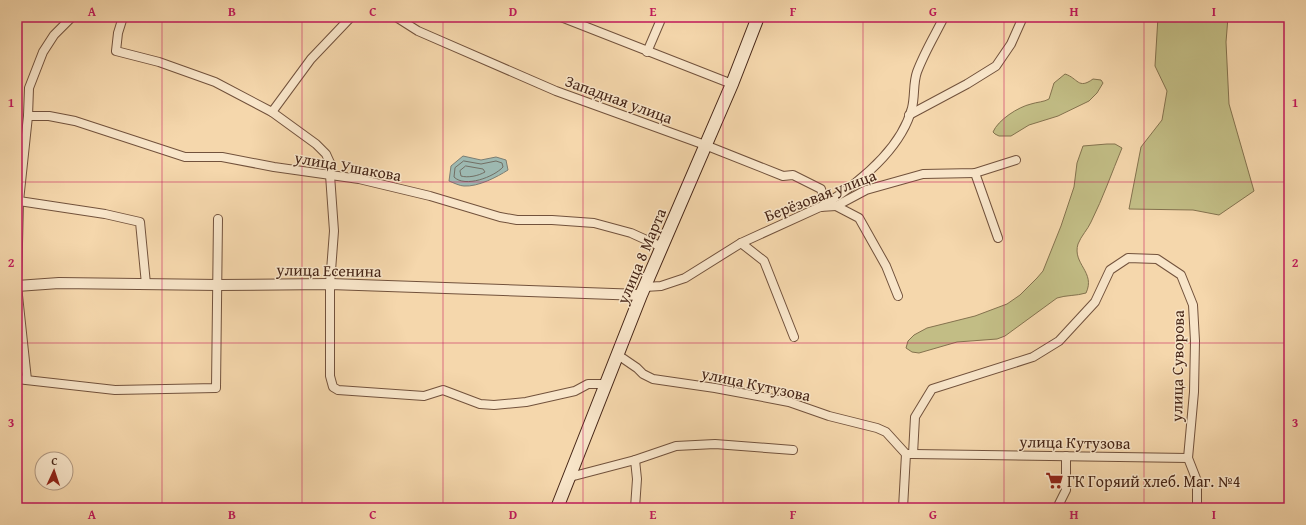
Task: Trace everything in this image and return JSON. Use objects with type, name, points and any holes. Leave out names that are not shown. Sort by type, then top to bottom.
[{"type":"main road","name":"улица 8 Марта","points":[[557,508],[643,291],[732,84],[758,17]]},
{"type":"street","points":[[27,380],[17,286],[19,200],[28,116],[29,88],[43,52],[54,35],[72,17]]},
{"type":"street","points":[[123,17],[118,33],[116,51],[159,62],[215,82],[272,112],[316,144],[326,154],[331,165],[330,175],[334,231],[330,284],[330,376],[333,387],[338,390],[424,396],[443,390],[480,404],[494,405],[526,402],[575,391],[588,384],[606,384]]},
{"type":"street","points":[[272,112],[311,59],[351,17]]},
{"type":"street","name":"Западная улица","points":[[396,17],[418,31],[556,91],[705,145],[783,176],[793,175],[821,189],[822,206]]},
{"type":"street","points":[[561,17],[732,84]]},
{"type":"street","points":[[648,52],[662,17]]},
{"type":"street","points":[[822,206],[848,189],[875,165],[896,142],[912,107],[916,73],[944,17]]},
{"type":"street","points":[[909,115],[967,84],[996,66],[1011,44],[1023,17]]},
{"type":"street","name":"улица Ушакова","points":[[28,116],[49,116],[75,121],[186,157],[222,157],[274,167],[358,179],[430,196],[500,217],[517,220],[552,220],[594,223],[632,233],[662,247]]},
{"type":"street","name":"Берёзовая улица","points":[[643,291],[685,278],[740,243],[822,206],[836,206],[866,190],[923,174],[976,173],[1016,160]]},
{"type":"street","points":[[976,173],[998,238]]},
{"type":"street","points":[[19,200],[105,214],[140,222],[146,284]]},
{"type":"street","points":[[836,206],[859,218],[886,266],[898,296]]},
{"type":"street","points":[[17,379],[115,390],[216,388],[218,219]]},
{"type":"street","points":[[740,243],[764,261],[794,337]]},
{"type":"street","name":"улица Суворова","points":[[909,454],[915,417],[932,389],[1033,358],[1059,341],[1095,302],[1110,270],[1128,258],[1157,259],[1181,275],[1193,305],[1195,341],[1194,392],[1188,458],[1196,481],[1197,508]]},
{"type":"street","name":"улица Есенина","points":[[17,286],[59,283],[218,285],[330,284],[643,291]]},
{"type":"street","name":"улица Кутузова","points":[[618,355],[643,374],[653,379],[715,388],[789,402],[830,416],[877,428],[886,432],[909,454],[1188,458]]},
{"type":"street","points":[[570,477],[635,460],[676,446],[715,444],[793,450]]},
{"type":"street","points":[[903,508],[909,454]]},
{"type":"street","points":[[1057,508],[1066,490],[1066,456]]},
{"type":"street","points":[[635,460],[637,479],[635,508]]},
{"type":"shaded area","points":[[1158,17],[1228,17],[1226,42],[1229,104],[1254,191],[1219,215],[1193,210],[1129,209],[1141,147],[1162,120],[1167,91],[1155,66]]},
{"type":"shaded area","points":[[1065,74],[1081,83],[1088,82],[1093,79],[1101,80],[1103,83],[1097,93],[1089,101],[1058,116],[1029,125],[1011,136],[999,136],[993,132],[999,123],[1015,111],[1033,103],[1049,99],[1054,83]]},
{"type":"shaded area","points":[[1115,144],[1122,148],[1090,225],[1078,244],[1078,257],[1088,279],[1086,293],[1057,298],[1005,336],[997,339],[957,342],[919,353],[912,352],[906,348],[908,341],[914,335],[927,328],[975,316],[1007,304],[1020,295],[1037,278],[1043,271],[1061,226],[1074,187],[1077,163],[1083,146]]},
{"type":"water","points":[[463,156],[481,160],[496,157],[506,160],[508,170],[481,183],[462,186],[449,181],[451,166]]},
{"type":"place","name":"ГК Горяий хлеб. Маг. №4","points":[[1054,481]]}]
